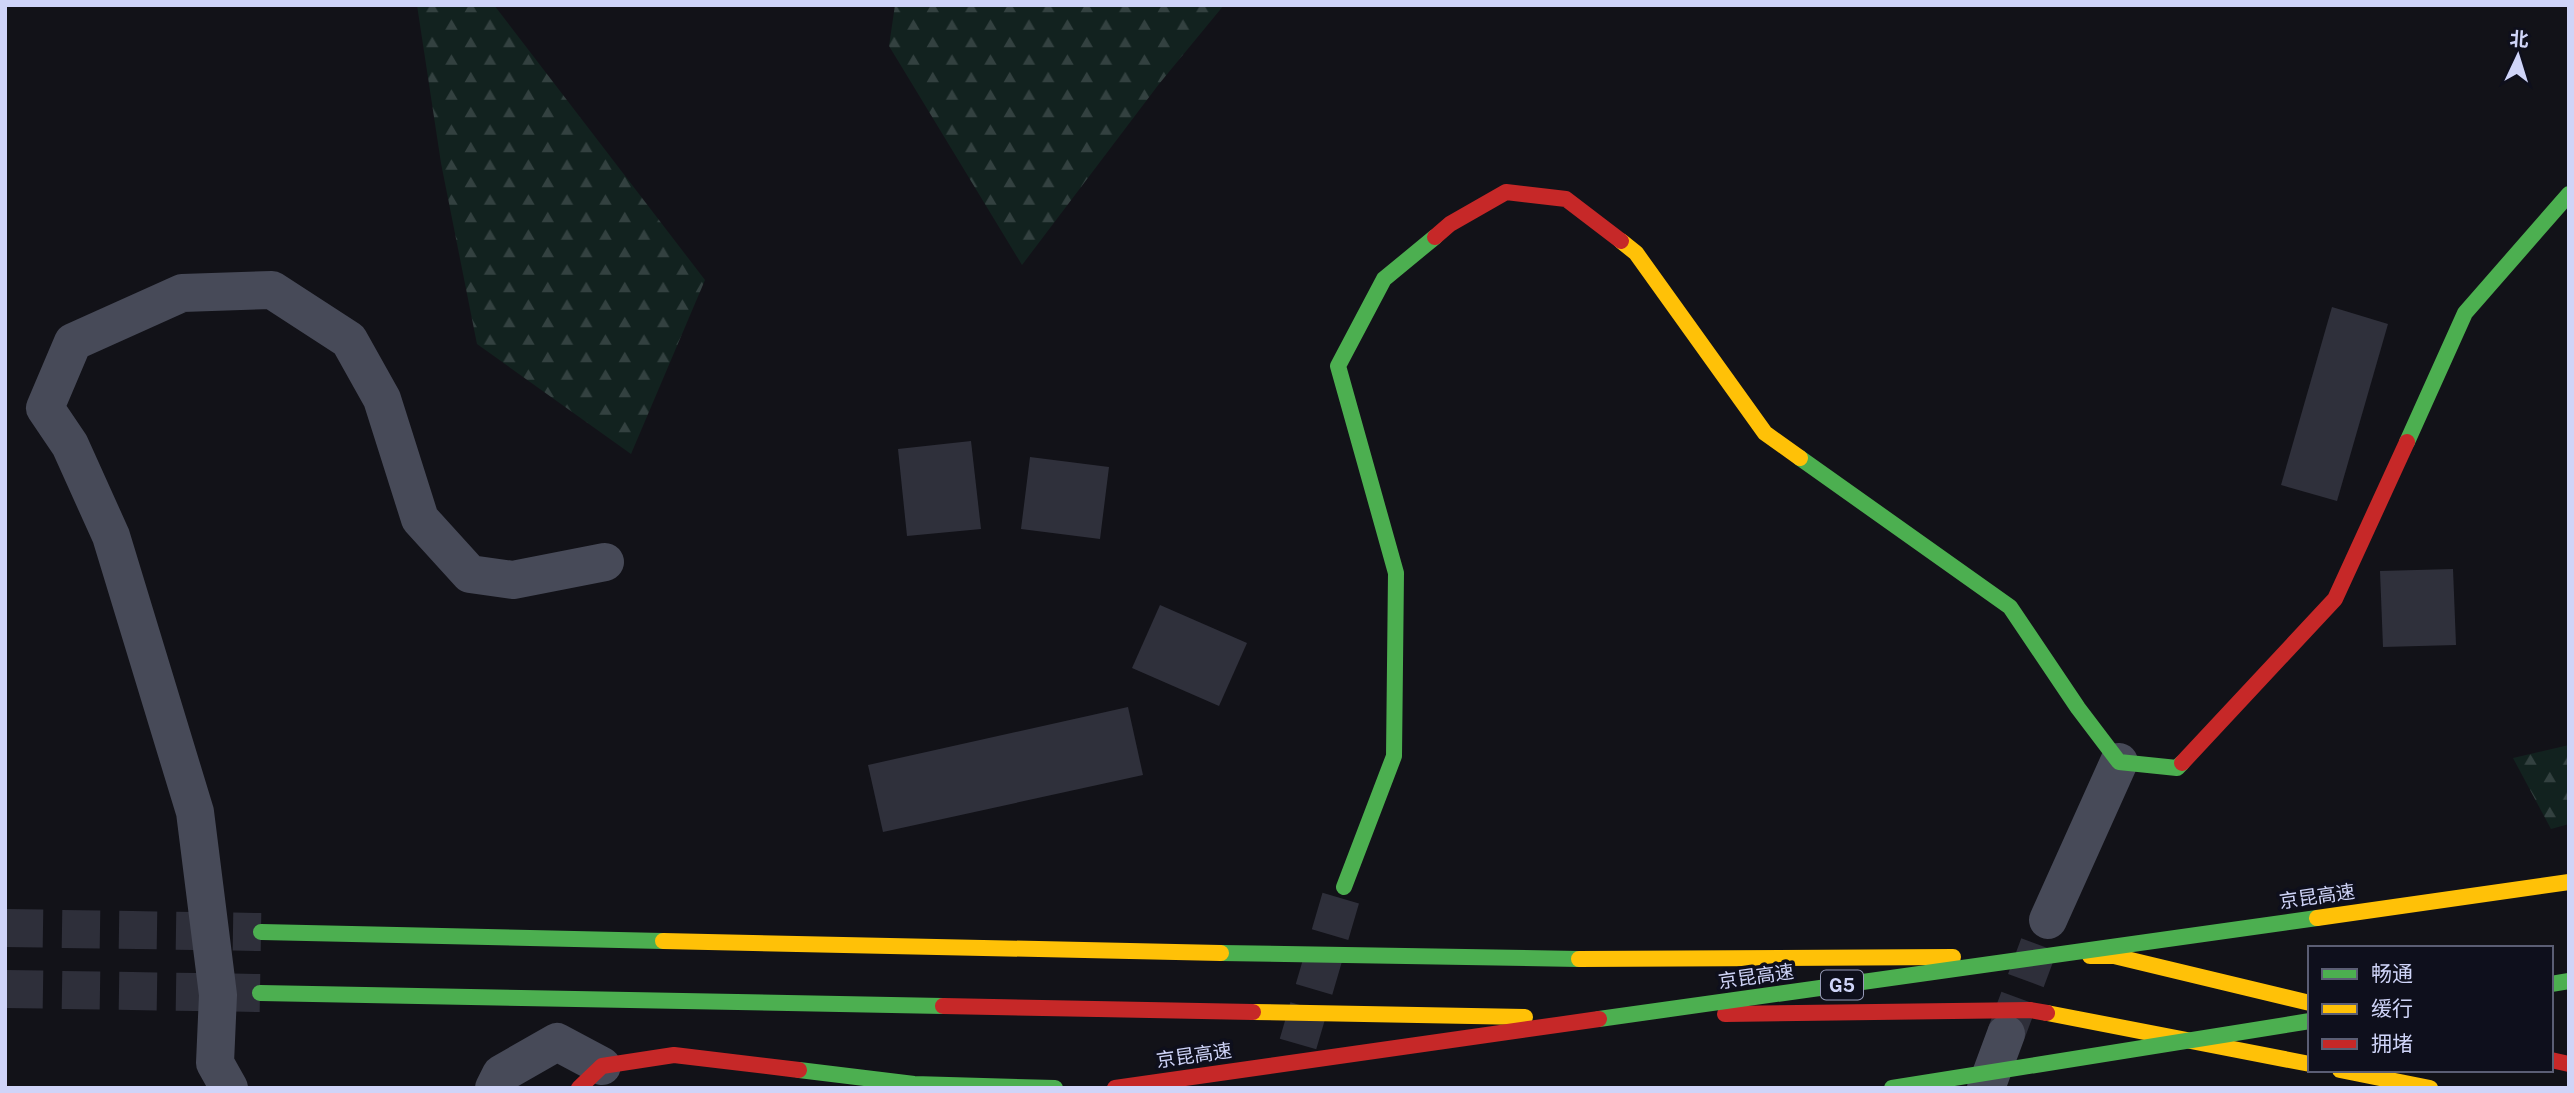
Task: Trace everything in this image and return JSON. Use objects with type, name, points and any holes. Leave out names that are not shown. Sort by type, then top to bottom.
[{"type":"main road","points":[[1344,887],[1394,756],[1396,573],[1338,366],[1384,279],[1450,224],[1506,192],[1566,199],[1636,253],[1765,433],[2010,607],[2078,708],[2119,762],[2177,768],[2335,599],[2465,313],[2569,194]]},
{"type":"main road","name":"京昆高速","points":[[1115,1088],[2569,883]]},
{"type":"main road","points":[[261,932],[1496,959],[2114,956],[2308,1003]]},
{"type":"main road","points":[[260,993],[1459,1018],[2031,1010],[2308,1064]]},
{"type":"main road","points":[[1892,1088],[2308,1021]]},
{"type":"main road","points":[[1203,1088],[1287,1072],[1298,1044]]},
{"type":"main road","points":[[590,1077],[674,1055],[914,1084],[1055,1088]]},
{"type":"main road","points":[[2350,1072],[2430,1088]]},
{"type":"street","points":[[229,1088],[215,1063],[218,995],[195,812],[111,536],[70,445],[45,408],[73,342],[182,293],[272,290],[349,340],[382,400],[420,519],[470,574],[513,580],[605,562]]},
{"type":"street","points":[[2048,920],[2119,762]]},
{"type":"street","points":[[1986,1088],[2006,1034]]},
{"type":"street","points":[[494,1088],[501,1074],[557,1042],[590,1077]]},
{"type":"green space","points":[[417,5],[494,5],[705,280],[631,454],[477,344],[441,163]]},
{"type":"green space","points":[[895,5],[1224,5],[1159,84],[1022,265],[889,46]]},
{"type":"green space","points":[[2569,745],[2569,824],[2551,829],[2513,758]]},
{"type":"building","points":[[2332,307],[2388,324],[2337,501],[2281,485]]},
{"type":"building","points":[[971,441],[981,529],[907,536],[898,449]]},
{"type":"building","points":[[1030,457],[1109,467],[1100,539],[1021,529]]},
{"type":"building","points":[[2453,569],[2456,645],[2383,647],[2380,571]]},
{"type":"building","points":[[1160,605],[1247,643],[1219,706],[1132,668]]},
{"type":"building","points":[[1128,707],[1143,775],[883,832],[868,765]]},
{"type":"tunnel","points":[[1298,1044],[1344,887]]},
{"type":"tunnel","points":[[5,928],[261,932]]},
{"type":"tunnel","points":[[2006,1034],[2045,929]]},
{"type":"tunnel","points":[[5,989],[260,993]]},
{"type":"traffic: fast","points":[[2407,442],[2465,313],[2569,194]]},
{"type":"traffic: fast","points":[[1344,887],[1394,756],[1396,573],[1338,366],[1384,279],[1435,237]]},
{"type":"traffic: fast","points":[[1800,458],[2010,607],[2078,708],[2119,762],[2177,768],[2182,763]]},
{"type":"traffic: fast","points":[[1599,1019],[2317,918]]},
{"type":"traffic: fast","points":[[261,932],[663,941]]},
{"type":"traffic: fast","points":[[1221,953],[1579,959]]},
{"type":"traffic: fast","points":[[2553,984],[2569,981]]},
{"type":"traffic: fast","points":[[260,993],[943,1006]]},
{"type":"traffic: fast","points":[[1892,1088],[2308,1021]]},
{"type":"traffic: fast","points":[[799,1070],[914,1084],[1055,1088]]},
{"type":"traffic: slow","points":[[1621,241],[1636,253],[1765,433],[1800,458]]},
{"type":"traffic: slow","points":[[2317,918],[2569,882]]},
{"type":"traffic: slow","points":[[663,941],[1221,953]]},
{"type":"traffic: slow","points":[[2090,956],[2114,956],[2308,1003]]},
{"type":"traffic: slow","points":[[1579,959],[1953,957]]},
{"type":"traffic: slow","points":[[1253,1012],[1525,1017]]},
{"type":"traffic: slow","points":[[2047,1013],[2308,1064]]},
{"type":"traffic: slow","points":[[2350,1072],[2430,1088]]},
{"type":"traffic: jam","points":[[1435,237],[1450,224],[1506,192],[1566,199],[1621,241]]},
{"type":"traffic: jam","points":[[2182,763],[2335,599],[2407,442]]},
{"type":"traffic: jam","points":[[943,1006],[1253,1012]]},
{"type":"traffic: jam","points":[[1725,1014],[2030,1010],[2047,1013]]},
{"type":"traffic: jam","points":[[1115,1088],[1599,1019]]},
{"type":"traffic: jam","points":[[579,1088],[602,1066],[674,1055],[799,1070]]},
{"type":"traffic: jam","points":[[2553,1060],[2569,1064]]}]
